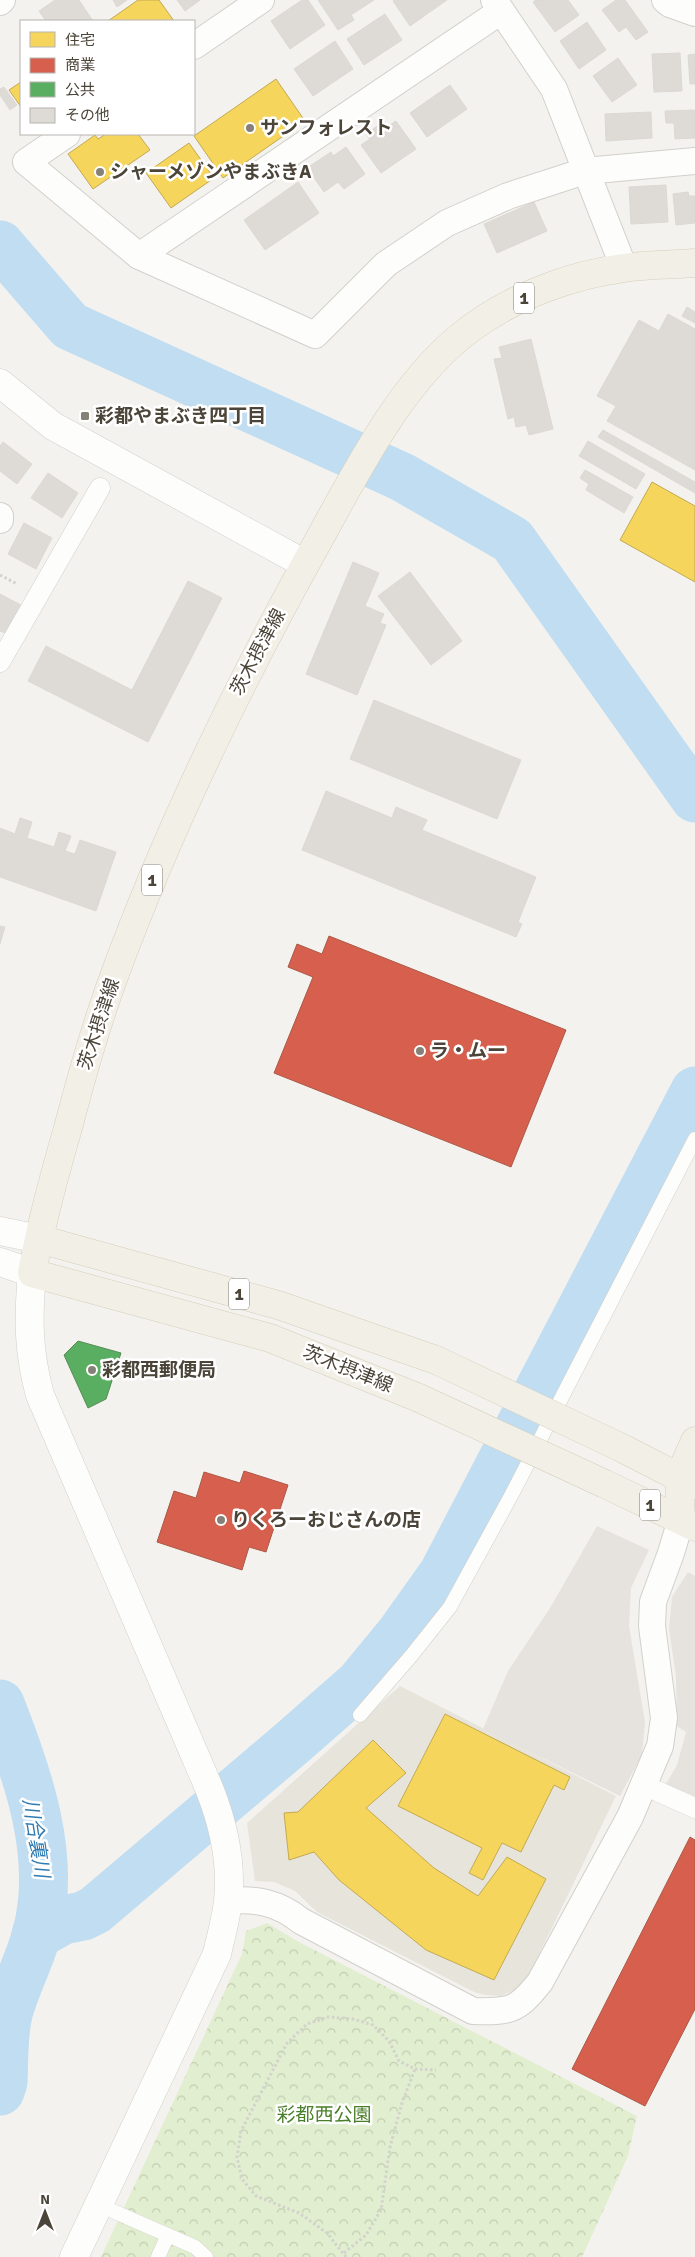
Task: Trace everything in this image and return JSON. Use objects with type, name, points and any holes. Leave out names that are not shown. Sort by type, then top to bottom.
[{"type":"main road","name":"茨木摂津線","points":[[690,1517],[605,1484],[419,1398],[270,1338],[32,1273],[39,1238],[91,1043],[112,980],[190,791],[226,714],[305,564],[393,412],[435,361],[471,328],[508,304],[559,283],[624,268],[695,264]]},
{"type":"main road","name":"茨木摂津線","points":[[39,1238],[278,1305],[436,1360],[622,1448],[687,1481]]},
{"type":"main road","name":"1","points":[[690,1517],[687,1481],[695,1441]]},
{"type":"street","points":[[195,45],[261,0]]},
{"type":"street","points":[[665,0],[670,4],[695,13]]},
{"type":"street","points":[[138,256],[497,6],[554,90],[624,268]]},
{"type":"street","points":[[66,135],[26,162],[138,256],[315,335],[386,264],[447,223],[508,196],[585,171],[695,161]]},
{"type":"street","points":[[0,383],[53,426],[305,564]]},
{"type":"street","points":[[0,662],[100,488]]},
{"type":"street","points":[[0,1232],[39,1238]]},
{"type":"street","points":[[0,1262],[32,1273],[28,1317],[32,1365],[40,1395],[200,1766],[217,1808],[225,1846],[228,1901],[217,1954],[74,2257]]},
{"type":"street","points":[[228,1901],[247,1899],[268,1902],[288,1910],[301,1921],[473,2011],[502,2012],[525,2001],[540,1982],[630,1817],[660,1746],[664,1718],[652,1626],[653,1602],[672,1553],[690,1517]]},
{"type":"street","points":[[657,1791],[695,1808]]},
{"type":"lane","points":[[360,1715],[412,1656],[450,1607],[512,1494],[695,1139]]},
{"type":"lane","points":[[99,2205],[195,2247],[206,2257]]},
{"type":"lane","points":[[158,2257],[168,2235]]},
{"type":"path","points":[[416,2069],[402,2103],[390,2147],[381,2210],[366,2235],[345,2255],[327,2234],[299,2213],[256,2196],[242,2179],[237,2157],[241,2132],[287,2043],[307,2024],[328,2017],[353,2019],[373,2025],[389,2041],[399,2061],[416,2069],[436,2070]]},
{"type":"shaded area","points":[[597,1526],[649,1550],[631,1588],[629,1626],[645,1722],[642,1755],[620,1796],[483,1729],[508,1671],[550,1608]]},
{"type":"shaded area","points":[[688,1572],[695,1576],[695,1796],[666,1784],[677,1765],[686,1732],[677,1726],[676,1677],[669,1628],[672,1597]]},
{"type":"shaded area","points":[[400,1686],[616,1796],[528,1977],[516,1989],[501,1996],[474,1992],[317,1912],[295,1891],[274,1882],[255,1881],[247,1823]]},
{"type":"green space","name":"彩都西公園","points":[[267,1923],[299,1942],[637,2116],[628,2156],[582,2257],[101,2257],[242,1954],[246,1931]]},
{"type":"building: 住宅","points":[[138,0],[159,0],[173,20],[109,20]]},
{"type":"building: 住宅","name":"サンフォレスト","points":[[276,79],[305,121],[223,178],[194,136]]},
{"type":"building: 住宅","points":[[20,83],[20,106],[9,90]]},
{"type":"building: 住宅","name":"シャーメゾンやまぶきA","points":[[95,135],[98,139],[104,135],[139,135],[150,150],[93,189],[68,154]]},
{"type":"building: 住宅","points":[[189,143],[214,178],[171,208],[146,173]]},
{"type":"building: 住宅","points":[[652,482],[695,506],[695,582],[620,540]]},
{"type":"building: 住宅","points":[[445,1714],[570,1777],[564,1790],[554,1785],[521,1852],[502,1843],[483,1880],[469,1873],[482,1848],[398,1806]]},
{"type":"building: 住宅","points":[[373,1740],[406,1773],[366,1808],[434,1868],[478,1896],[507,1857],[546,1879],[494,1980],[426,1950],[339,1880],[314,1852],[289,1860],[284,1813],[298,1812]]},
{"type":"building: 商業","name":"ラ・ムー","points":[[329,936],[566,1030],[511,1167],[274,1073],[313,977],[288,967],[297,944],[322,954]]},
{"type":"building: 商業","name":"りくろーおじさんの店","points":[[244,1471],[288,1485],[266,1552],[249,1547],[242,1570],[157,1542],[174,1491],[196,1498],[204,1472],[240,1483]]},
{"type":"building: 商業","points":[[690,1837],[695,1840],[695,2009],[645,2106],[572,2069]]},
{"type":"building: 公共","points":[[78,1341],[121,1353],[106,1399],[88,1408],[64,1355]]},
{"type":"building: その他","points":[[55,0],[79,0],[92,20],[45,20],[39,11]]},
{"type":"building: その他","points":[[113,0],[127,0],[117,7]]},
{"type":"building: その他","points":[[177,0],[200,0],[185,11]]},
{"type":"building: その他","points":[[302,0],[308,0],[325,25],[290,49],[271,21]]},
{"type":"building: その他","points":[[318,0],[374,0],[351,15],[354,20],[338,30]]},
{"type":"building: その他","points":[[447,0],[410,26],[393,1]]},
{"type":"building: その他","points":[[536,0],[568,0],[579,15],[555,32],[533,2]]},
{"type":"building: その他","points":[[616,0],[625,0],[648,32],[636,40],[626,27],[619,32],[602,10]]},
{"type":"building: その他","points":[[385,14],[402,40],[364,65],[347,39]]},
{"type":"building: その他","points":[[587,22],[606,50],[579,69],[560,41]]},
{"type":"building: その他","points":[[335,41],[353,69],[313,96],[294,69]]},
{"type":"building: その他","points":[[680,53],[682,91],[654,92],[652,54]]},
{"type":"building: その他","points":[[695,54],[695,84],[690,84],[688,55]]},
{"type":"building: その他","points":[[618,58],[637,85],[612,102],[593,76]]},
{"type":"building: その他","points":[[450,85],[467,109],[427,137],[410,113]]},
{"type":"building: その他","points":[[4,87],[17,105],[10,110],[0,95],[0,89]]},
{"type":"building: その他","points":[[695,110],[695,138],[675,139],[674,123],[666,123],[665,111]]},
{"type":"building: その他","points":[[651,112],[652,138],[606,141],[605,114]]},
{"type":"building: その他","points":[[396,121],[416,149],[381,173],[361,145],[370,139],[366,134],[383,122],[387,127]]},
{"type":"building: その他","points":[[346,147],[365,174],[344,189],[338,182],[324,192],[307,168],[331,152],[333,156]]},
{"type":"building: その他","points":[[298,182],[319,213],[265,250],[244,220]]},
{"type":"building: その他","points":[[666,185],[668,222],[631,224],[629,187]]},
{"type":"building: その他","points":[[688,192],[689,196],[695,196],[695,223],[676,225],[673,194]]},
{"type":"building: その他","points":[[534,202],[547,231],[497,253],[484,224]]},
{"type":"building: その他","points":[[687,307],[695,312],[695,323],[682,316]]},
{"type":"building: その他","points":[[668,314],[695,329],[695,470],[607,421],[616,406],[597,396],[639,320],[659,331]]},
{"type":"building: その他","points":[[531,339],[553,429],[529,435],[526,425],[516,427],[514,417],[508,419],[494,359],[502,358],[499,347]]},
{"type":"building: その他","points":[[603,430],[695,482],[695,493],[598,437]]},
{"type":"building: その他","points":[[588,441],[645,474],[636,489],[579,456]]},
{"type":"building: その他","points":[[3,442],[32,464],[17,484],[0,471],[0,446]]},
{"type":"building: その他","points":[[585,470],[633,497],[624,513],[586,490],[589,484],[580,478]]},
{"type":"building: その他","points":[[48,473],[78,493],[62,518],[31,498]]},
{"type":"building: その他","points":[[24,523],[52,538],[36,569],[8,554]]},
{"type":"building: その他","points":[[353,562],[379,573],[365,606],[384,614],[380,623],[386,625],[357,695],[306,674]]},
{"type":"building: その他","points":[[410,572],[462,641],[431,665],[378,596]]},
{"type":"building: その他","points":[[188,581],[222,598],[148,742],[28,681],[46,646],[132,690]]},
{"type":"building: その他","points":[[0,594],[21,605],[5,633],[0,631]]},
{"type":"building: その他","points":[[374,700],[521,760],[497,819],[350,759]]},
{"type":"building: その他","points":[[326,791],[392,818],[396,807],[427,820],[422,830],[536,877],[518,922],[522,924],[516,937],[302,850]]},
{"type":"building: その他","points":[[20,818],[32,822],[27,838],[54,847],[59,832],[71,836],[65,851],[75,854],[80,840],[116,852],[96,911],[0,877],[0,828],[15,834]]},
{"type":"building: その他","points":[[0,926],[5,927],[0,944]]},
{"type":"waterway","points":[[0,245],[70,326],[402,477],[512,540],[695,798]]},
{"type":"waterway","points":[[36,1935],[63,1920],[83,1916],[95,1910],[359,1684],[401,1633],[443,1574],[695,1091]]},
{"type":"waterway","name":"川合裏川","points":[[0,1704],[21,1759],[37,1818],[42,1847],[44,1877],[42,1907],[36,1936],[14,1994],[6,2022],[3,2082],[0,2091]]},
{"type":"place","name":"サンフォレスト","points":[[250,128]]},
{"type":"place","name":"シャーメゾンやまぶきA","points":[[100,172]]},
{"type":"place","name":"彩都やまぶき四丁目","points":[[85,416]]},
{"type":"place","name":"ラ・ムー","points":[[420,1051]]},
{"type":"place","name":"彩都西郵便局","points":[[92,1370]]},
{"type":"place","name":"りくろーおじさんの店","points":[[221,1520]]}]
